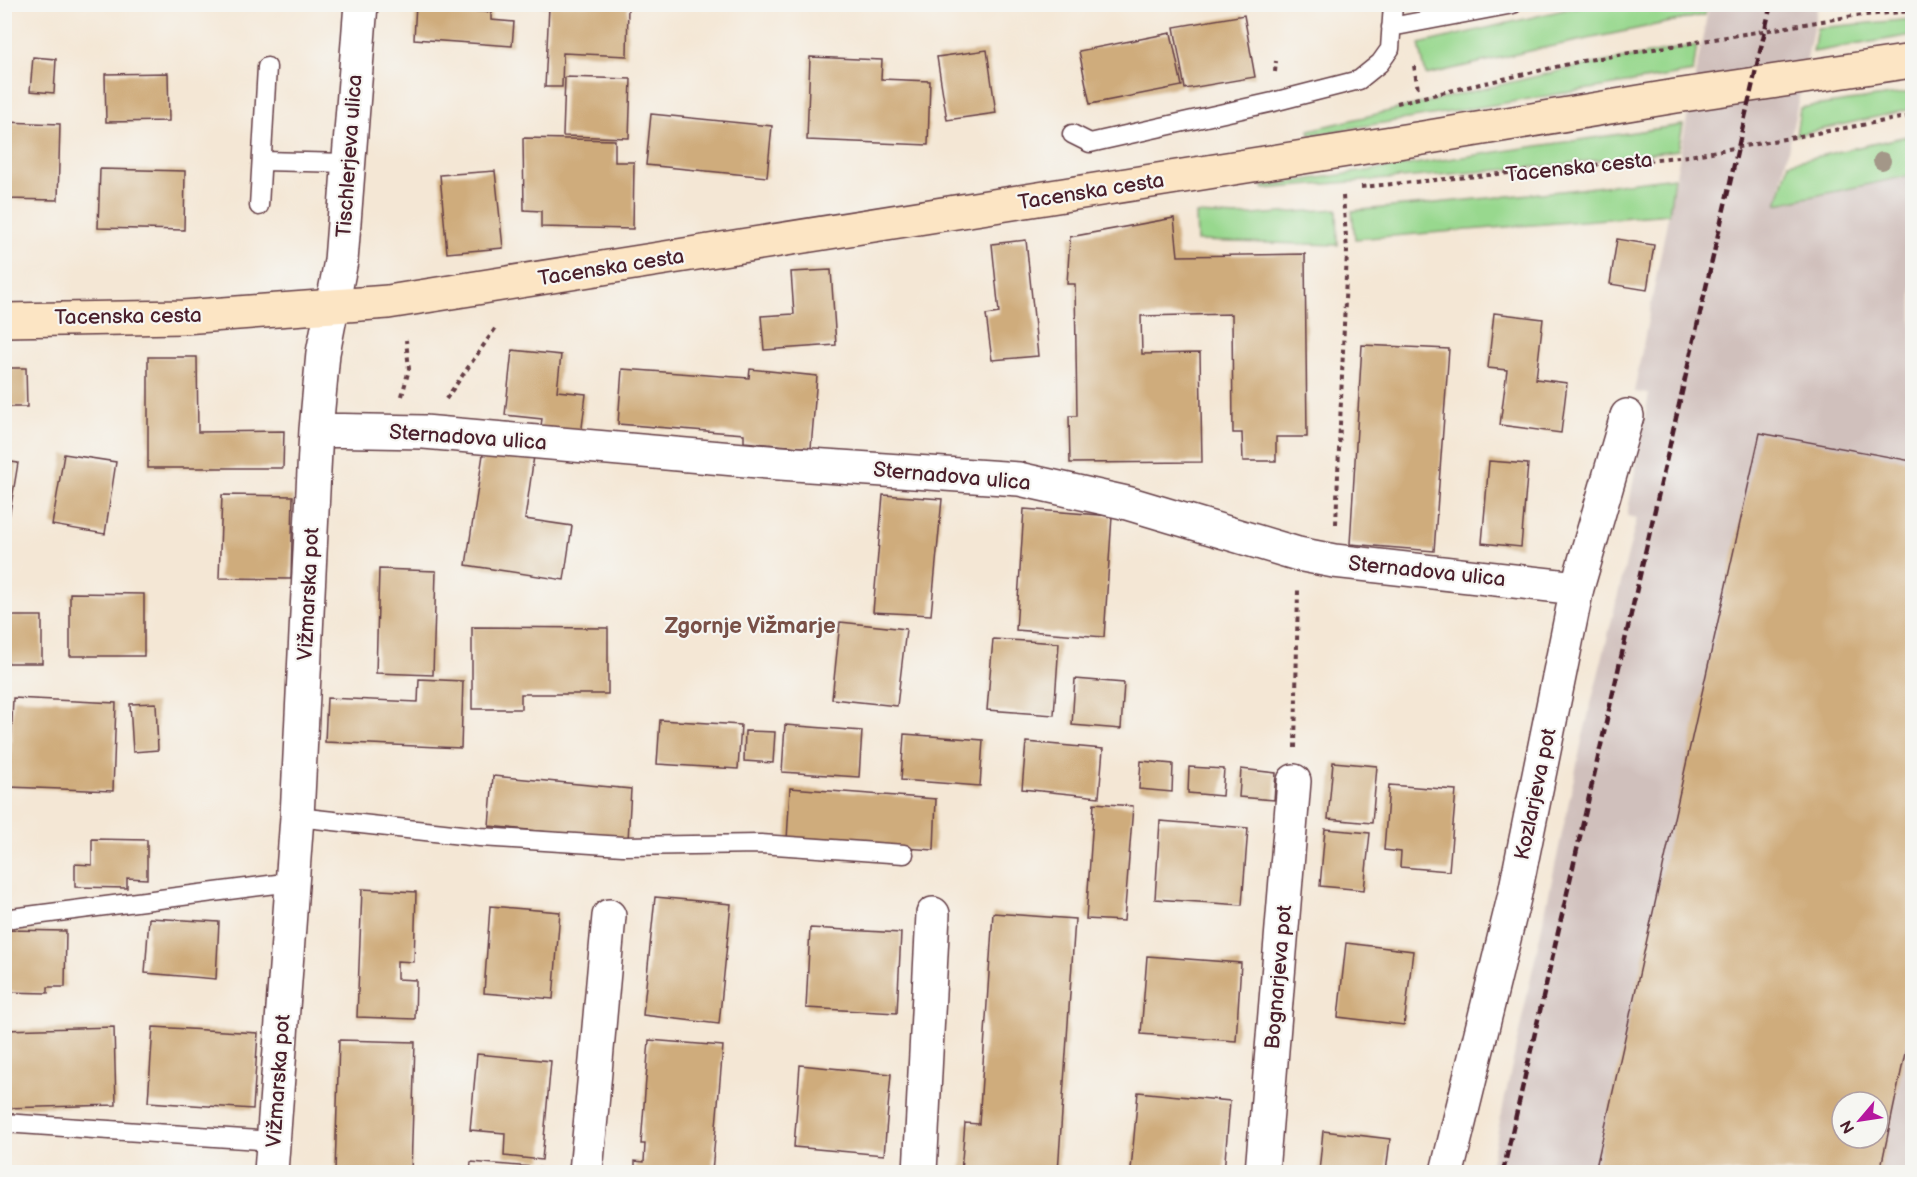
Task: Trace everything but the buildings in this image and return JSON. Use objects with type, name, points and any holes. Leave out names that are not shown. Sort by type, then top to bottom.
[{"type":"main road","name":"Tacenska cesta","points":[[4,320],[183,317],[333,307],[412,298],[1400,142],[1676,96],[1912,61]]},
{"type":"main road","points":[[4,310],[41,318]]},
{"type":"street","name":"Tischlerjeva ulica","points":[[333,307],[341,261],[361,4]]},
{"type":"street","name":"Vižmarska pot","points":[[272,1157],[297,818],[316,430],[323,353],[333,307]]},
{"type":"street","name":"Kozlarjeva pot","points":[[1447,1173],[1514,898],[1577,588],[1627,416]]},
{"type":"street","name":"Sternadova ulica","points":[[316,430],[424,432],[780,463],[1019,479],[1127,503],[1298,554],[1334,561],[1577,588]]},
{"type":"street","name":"Bognarjeva pot","points":[[1262,1173],[1294,781]]},
{"type":"street","points":[[920,1173],[933,914]]},
{"type":"street","points":[[586,1173],[609,916]]},
{"type":"lane","points":[[1072,134],[1090,143],[1273,102],[1359,80],[1380,63],[1390,49],[1393,4]]},
{"type":"lane","points":[[1391,27],[1513,4]]},
{"type":"lane","points":[[259,206],[267,67]]},
{"type":"lane","points":[[262,161],[348,163]]},
{"type":"lane","points":[[297,818],[480,837],[623,846],[761,844],[904,854]]},
{"type":"lane","points":[[4,919],[292,882]]},
{"type":"lane","points":[[4,1123],[272,1157]]},
{"type":"path","points":[[1388,105],[1582,61],[1853,16],[1912,11]]},
{"type":"path","name":"Tacenska cesta","points":[[1352,188],[1689,156],[1912,116]]},
{"type":"path","points":[[1334,561],[1347,251],[1343,196]]},
{"type":"path","points":[[424,432],[496,326]]},
{"type":"path","points":[[392,431],[409,369],[406,340]]},
{"type":"path","points":[[1294,781],[1298,554]]},
{"type":"shaded area","points":[[1709,5],[1818,5],[1777,204],[1912,175],[1912,1172],[1489,1172],[1583,736],[1637,518],[1627,516],[1649,394],[1634,392]]},
{"type":"green space","points":[[1589,4],[1707,5],[1704,15],[1426,75],[1419,44]]},
{"type":"green space","points":[[1912,19],[1912,35],[1813,52],[1817,28]]},
{"type":"green space","points":[[1697,45],[1693,72],[1310,135],[1309,130],[1563,70]]},
{"type":"green space","points":[[1912,92],[1912,109],[1796,135],[1800,108]]},
{"type":"green space","points":[[1683,125],[1678,150],[1548,166],[1264,189],[1263,186]]},
{"type":"green space","points":[[1912,135],[1912,175],[1777,204],[1789,163]]},
{"type":"green space","points":[[1674,177],[1669,214],[1355,239],[1352,211],[1571,190]]},
{"type":"green space","points":[[1337,209],[1338,245],[1197,241],[1196,214],[1238,216]]},
{"type":"railway","points":[[1503,1172],[1771,4]]},
{"type":"district","name":"Zgornje Vižmarje","points":[[750,625]]}]
